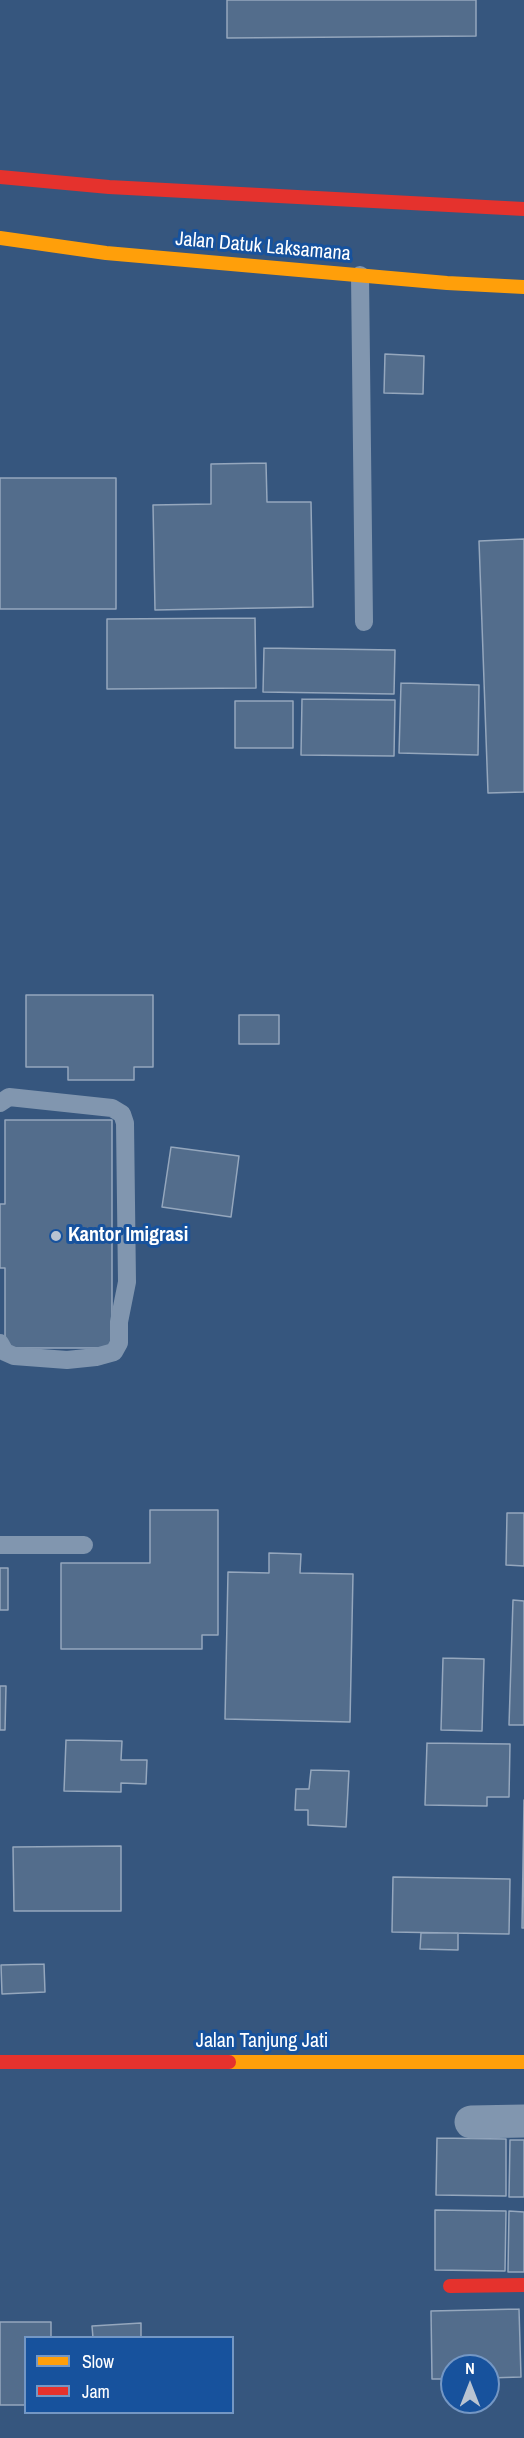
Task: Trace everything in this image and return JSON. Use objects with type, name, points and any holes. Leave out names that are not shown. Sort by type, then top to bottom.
[{"type":"main road","points":[[0,177],[110,187],[524,209]]},
{"type":"main road","name":"Jalan Datuk Laksamana","points":[[0,238],[106,253],[447,283],[524,287]]},
{"type":"main road","name":"Jalan Tanjung Jati","points":[[0,2062],[524,2062]]},
{"type":"main road","points":[[450,2286],[524,2285]]},
{"type":"street","points":[[471,2122],[524,2121]]},
{"type":"lane","points":[[360,274],[364,622]]},
{"type":"lane","points":[[0,1103],[9,1097],[112,1108],[122,1114],[125,1123],[127,1282],[119,1322],[119,1343],[114,1352],[96,1357],[67,1360],[14,1356],[5,1352],[0,1344]]},
{"type":"lane","points":[[0,1545],[84,1545]]},
{"type":"building","points":[[227,0],[476,0],[476,36],[227,38]]},
{"type":"building","points":[[385,354],[424,356],[423,394],[384,393]]},
{"type":"building","points":[[266,463],[267,502],[311,502],[313,607],[155,610],[153,505],[211,504],[211,464]]},
{"type":"building","points":[[0,478],[116,478],[116,609],[0,609]]},
{"type":"building","points":[[524,539],[524,792],[488,793],[479,541]]},
{"type":"building","points":[[255,618],[256,688],[107,689],[107,619]]},
{"type":"building","points":[[264,648],[395,650],[394,694],[263,692]]},
{"type":"building","points":[[401,683],[479,685],[478,755],[399,753]]},
{"type":"building","points":[[302,699],[395,700],[394,756],[301,755]]},
{"type":"building","points":[[235,701],[293,701],[293,748],[235,748]]},
{"type":"building","points":[[26,995],[153,995],[153,1067],[134,1067],[134,1080],[68,1080],[68,1067],[26,1067]]},
{"type":"building","points":[[239,1015],[279,1015],[279,1044],[239,1044]]},
{"type":"building","name":"Kantor Imigrasi","points":[[5,1120],[112,1120],[112,1348],[5,1348],[5,1268],[0,1268],[0,1204],[5,1204]]},
{"type":"building","points":[[171,1147],[239,1156],[231,1217],[162,1207]]},
{"type":"building","points":[[150,1510],[218,1510],[218,1635],[202,1635],[202,1649],[61,1649],[61,1563],[150,1563]]},
{"type":"building","points":[[507,1513],[524,1513],[524,1566],[506,1565]]},
{"type":"building","points":[[269,1553],[301,1554],[300,1573],[353,1574],[350,1722],[225,1719],[228,1572],[269,1573]]},
{"type":"building","points":[[0,1568],[8,1568],[8,1610],[0,1610]]},
{"type":"building","points":[[513,1600],[524,1601],[524,1725],[509,1725]]},
{"type":"building","points":[[443,1658],[484,1659],[482,1731],[441,1730]]},
{"type":"building","points":[[0,1686],[6,1686],[5,1730],[0,1730]]},
{"type":"building","points":[[66,1740],[122,1741],[121,1760],[147,1760],[146,1784],[121,1783],[121,1792],[64,1791]]},
{"type":"building","points":[[427,1743],[510,1744],[509,1797],[487,1797],[487,1806],[425,1805]]},
{"type":"building","points":[[311,1770],[349,1771],[346,1827],[308,1825],[308,1810],[295,1810],[296,1789],[309,1789]]},
{"type":"building","points":[[524,1800],[524,1928],[522,1928]]},
{"type":"building","points":[[121,1846],[121,1911],[14,1911],[13,1847]]},
{"type":"building","points":[[393,1877],[510,1879],[509,1934],[392,1932]]},
{"type":"building","points":[[421,1933],[458,1933],[458,1950],[420,1949]]},
{"type":"building","points":[[44,1964],[45,1992],[2,1994],[1,1965]]},
{"type":"building","points":[[437,2138],[506,2139],[506,2196],[436,2195]]},
{"type":"building","points":[[510,2140],[524,2140],[524,2197],[509,2197]]},
{"type":"building","points":[[435,2210],[506,2211],[505,2271],[435,2270]]},
{"type":"building","points":[[509,2211],[524,2212],[524,2272],[508,2272]]},
{"type":"building","points":[[519,2309],[521,2377],[500,2378],[500,2354],[440,2354],[440,2379],[432,2379],[431,2311]]},
{"type":"building","points":[[0,2322],[51,2322],[51,2336],[24,2336],[24,2405],[0,2405]]},
{"type":"building","points":[[141,2323],[141,2336],[93,2336],[92,2326]]},
{"type":"traffic: slow","points":[[0,238],[106,253],[447,283],[524,287]]},
{"type":"traffic: slow","points":[[229,2062],[524,2062]]},
{"type":"traffic: jam","points":[[0,177],[109,187],[524,209]]},
{"type":"traffic: jam","points":[[0,2062],[229,2062]]},
{"type":"traffic: jam","points":[[450,2286],[524,2285]]},
{"type":"place","name":"Kantor Imigrasi","points":[[56,1236]]}]
